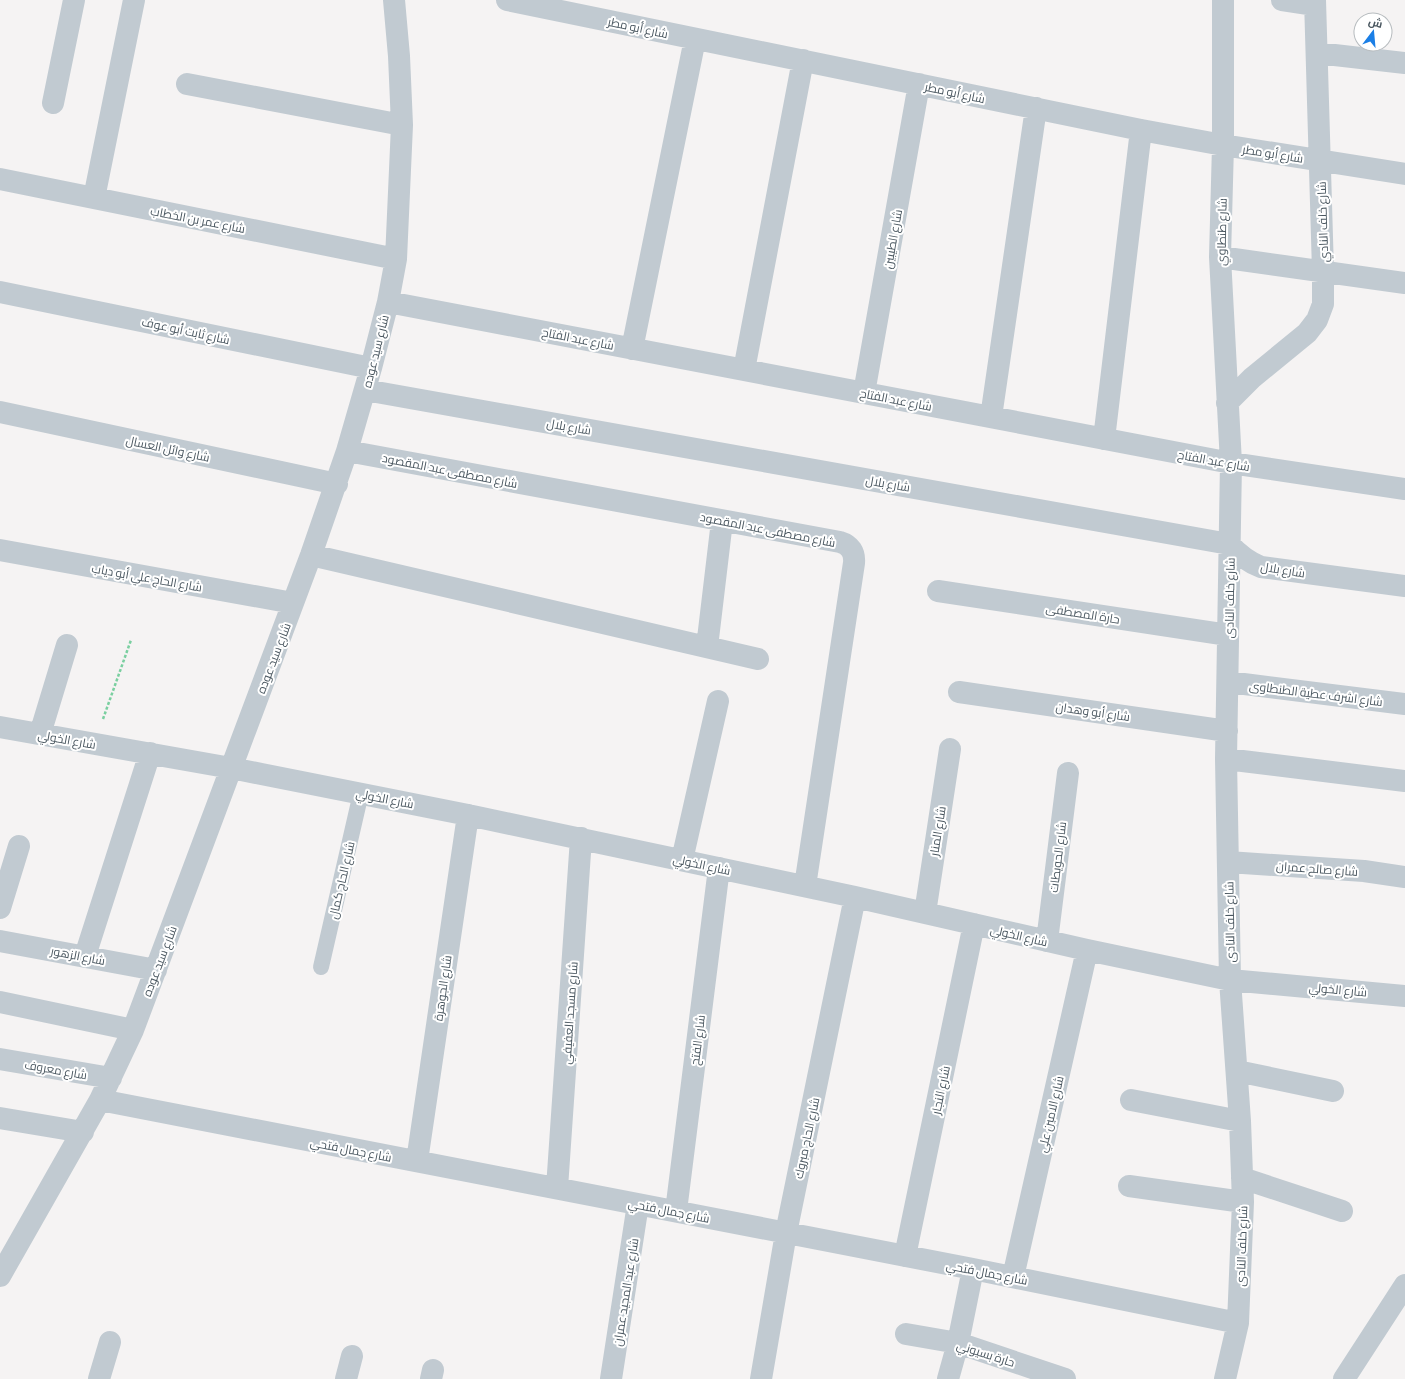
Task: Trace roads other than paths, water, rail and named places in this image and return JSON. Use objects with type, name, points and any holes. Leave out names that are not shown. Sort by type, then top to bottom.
[{"type":"street","points":[[53,103],[74,0]]},
{"type":"street","points":[[94,198],[134,0]]},
{"type":"street","name":"شارع سيد عوده","points":[[0,1276],[83,1132],[111,1078],[133,1030],[311,555],[347,451],[388,302],[396,259],[402,125],[399,56],[394,0]]},
{"type":"street","name":"شارع أبو مطر","points":[[507,0],[1141,130],[1223,145],[1405,174]]},
{"type":"street","name":"شارع طنطاوي","points":[[1223,0],[1223,145],[1220,257],[1231,463]]},
{"type":"street","points":[[1282,0],[1315,2]]},
{"type":"street","name":"شارع خلف النادي","points":[[1227,403],[1252,378],[1308,333],[1317,320],[1322,304],[1324,271],[1315,2]]},
{"type":"street","points":[[632,349],[695,39]]},
{"type":"street","points":[[1316,54],[1405,63]]},
{"type":"street","points":[[744,370],[803,60]]},
{"type":"street","points":[[187,84],[402,125]]},
{"type":"street","name":"شارع الطيبين","points":[[864,393],[919,84]]},
{"type":"street","points":[[991,417],[1036,108]]},
{"type":"street","points":[[1104,439],[1141,130]]},
{"type":"street","name":"شارع عمر بن الخطاب","points":[[0,179],[396,259]]},
{"type":"street","points":[[1220,257],[1405,283]]},
{"type":"street","name":"شارع ثابت أبو عوف","points":[[0,292],[371,368]]},
{"type":"street","name":"شارع عبد الفتاح","points":[[388,302],[1231,463],[1405,489]]},
{"type":"street","name":"شارع بلال","points":[[365,390],[1229,544],[1243,558],[1251,563],[1261,566],[1405,586]]},
{"type":"street","name":"شارع وائل العسال","points":[[0,412],[336,484]]},
{"type":"street","name":"شارع مصطفى عبد المقصود","points":[[347,451],[840,542],[850,547],[855,557],[805,886]]},
{"type":"street","name":"شارع خلف النادى","points":[[1225,1379],[1238,1323],[1243,1202],[1240,1121],[1230,980],[1226,759],[1231,463]]},
{"type":"street","points":[[707,647],[722,521]]},
{"type":"street","name":"شارع الحاج علي أبو دياب","points":[[0,550],[293,603]]},
{"type":"street","points":[[311,555],[758,659]]},
{"type":"street","name":"حارة المصطفى","points":[[938,591],[1228,635]]},
{"type":"street","points":[[40,734],[67,645]]},
{"type":"street","name":"شارع اشرف عطية الطنطاوى","points":[[1228,682],[1405,704]]},
{"type":"street","name":"شارع أبو وهدان","points":[[959,692],[1226,730]]},
{"type":"street","points":[[682,860],[718,701]]},
{"type":"street","name":"شارع الخولي","points":[[0,727],[231,768],[581,838],[855,897],[1087,950],[1230,980],[1405,996]]},
{"type":"street","name":"شارع المنار","points":[[924,913],[950,749]]},
{"type":"street","points":[[85,956],[150,753]]},
{"type":"street","points":[[1226,759],[1405,781]]},
{"type":"street","name":"شارع الحويطات","points":[[1047,941],[1068,773]]},
{"type":"street","name":"شارع الجوهرة","points":[[416,1161],[468,815]]},
{"type":"street","name":"شارع مسجد العفيفي","points":[[557,1188],[581,838]]},
{"type":"street","points":[[0,908],[19,846]]},
{"type":"street","name":"شارع صالح عمران","points":[[1228,862],[1364,871],[1405,877]]},
{"type":"street","name":"شارع الفتح","points":[[676,1211],[719,868]]},
{"type":"street","name":"شارع الحاج مبروك","points":[[761,1379],[786,1233],[855,897]]},
{"type":"street","name":"شارع النجار","points":[[905,1256],[974,924]]},
{"type":"street","name":"شارع الزهور","points":[[0,940],[156,970]]},
{"type":"street","name":"شارع الامين علي","points":[[1013,1277],[1087,950]]},
{"type":"street","points":[[0,1002],[133,1030]]},
{"type":"street","name":"شارع معروف","points":[[0,1059],[111,1078]]},
{"type":"street","points":[[1236,1071],[1333,1091]]},
{"type":"street","name":"شارع جمال فتحي","points":[[100,1100],[973,1269],[1238,1323]]},
{"type":"street","points":[[1131,1100],[1240,1121]]},
{"type":"street","points":[[0,1118],[83,1132]]},
{"type":"street","points":[[1242,1178],[1342,1211]]},
{"type":"street","points":[[1129,1186],[1243,1202]]},
{"type":"street","name":"شارع عبد المجيد عمران","points":[[611,1379],[638,1204]]},
{"type":"street","points":[[948,1379],[958,1343],[973,1269]]},
{"type":"street","points":[[1344,1379],[1405,1285]]},
{"type":"street","name":"حارة بسيوني","points":[[906,1334],[958,1343],[1065,1379]]},
{"type":"street","points":[[99,1379],[110,1342]]},
{"type":"street","points":[[346,1379],[352,1356]]},
{"type":"lane","name":"شارع الحاج كمال","points":[[322,967],[361,793]]}]
